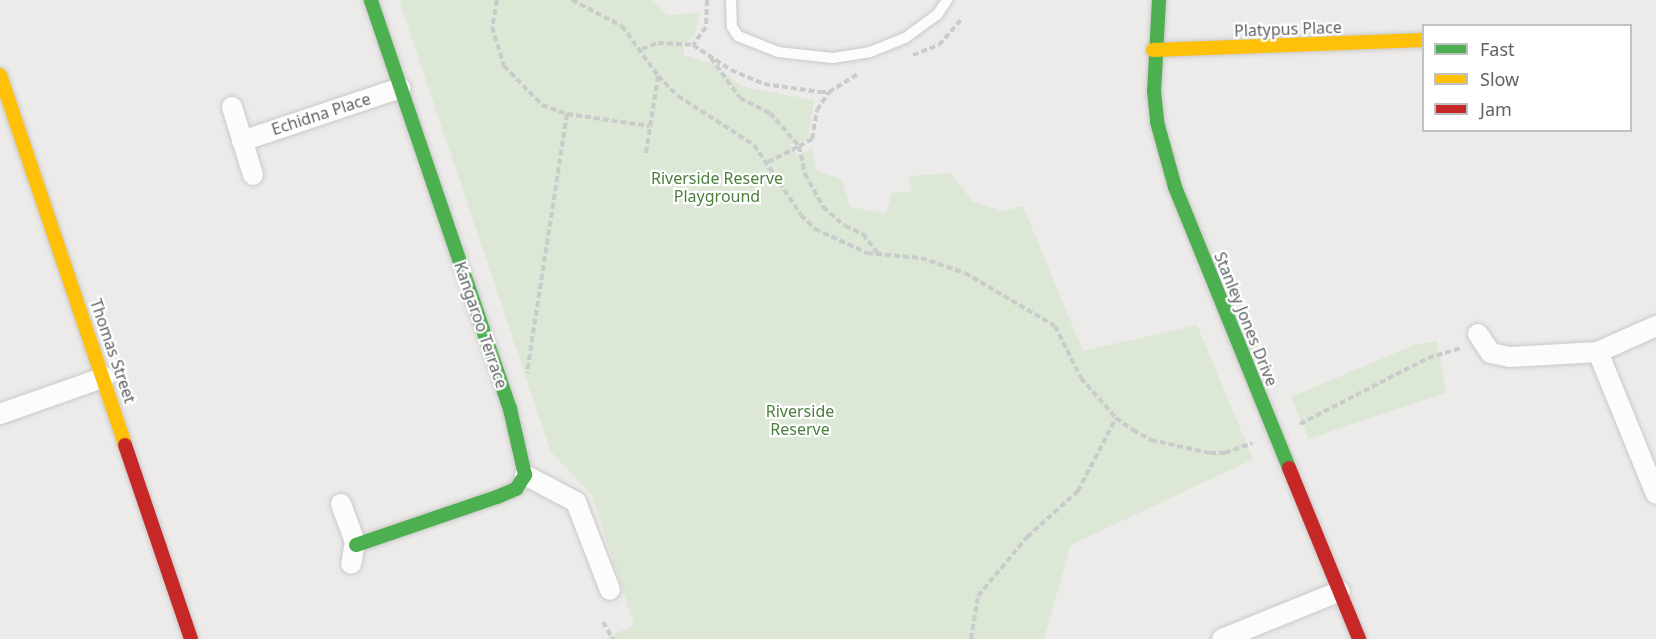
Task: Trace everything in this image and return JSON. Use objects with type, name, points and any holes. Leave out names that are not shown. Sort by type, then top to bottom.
[{"type":"street","name":"Kangaroo Terrace","points":[[371,0],[510,409],[525,475]]},
{"type":"street","name":"Stanley Jones Drive","points":[[1159,0],[1154,50],[1157,122],[1175,187],[1359,639]]},
{"type":"street","name":"Platypus Place","points":[[1154,50],[1422,40]]},
{"type":"street","name":"Thomas Street","points":[[0,75],[105,378],[191,639]]},
{"type":"street","name":"Echidna Place","points":[[242,141],[400,88]]},
{"type":"street","points":[[232,107],[253,175]]},
{"type":"street","points":[[1480,338],[1491,353],[1510,357],[1598,352],[1656,326]]},
{"type":"street","points":[[1598,352],[1656,494]]},
{"type":"street","points":[[0,414],[105,378]]},
{"type":"street","points":[[356,545],[504,494],[516,489],[525,475],[576,502],[610,590]]},
{"type":"street","points":[[341,504],[356,545],[351,564]]},
{"type":"street","points":[[1222,639],[1340,591]]},
{"type":"lane","points":[[731,0],[731,24],[738,36],[778,52],[833,58],[870,52],[905,38],[937,15],[947,0]]},
{"type":"path","points":[[497,0],[492,27],[504,66],[542,105],[567,114],[649,126]]},
{"type":"path","points":[[572,0],[622,26],[642,49],[658,76],[678,96],[754,145],[768,162],[808,223],[867,252],[921,258],[965,273],[1054,326],[1081,378],[1116,418],[1151,440],[1210,453],[1225,453],[1276,434],[1428,358],[1480,338]]},
{"type":"path","points":[[642,49],[658,44],[693,45]]},
{"type":"path","points":[[711,57],[740,98],[770,113],[799,146],[806,174],[823,207],[845,226],[863,234],[878,253]]},
{"type":"path","points":[[646,153],[658,76]]},
{"type":"path","points":[[768,162],[812,139],[817,110],[829,92]]},
{"type":"path","points":[[510,409],[525,384],[567,114]]},
{"type":"path","points":[[971,639],[978,596],[1027,537],[1078,491],[1116,418]]},
{"type":"path","points":[[603,622],[613,639]]},
{"type":"green space","name":"Riverside Reserve","points":[[399,0],[652,0],[668,15],[699,13],[695,35],[684,44],[684,55],[714,64],[742,87],[814,100],[808,140],[790,144],[798,155],[813,148],[816,170],[842,180],[850,207],[886,213],[892,193],[911,191],[909,176],[951,173],[972,201],[1003,211],[1023,206],[1083,351],[1197,325],[1253,459],[1071,545],[1044,639],[605,639],[634,625],[592,495],[551,452]]},
{"type":"green space","points":[[1437,341],[1446,393],[1309,439],[1291,397],[1414,345]]},
{"type":"traffic: fast","points":[[356,545],[497,497],[516,489],[525,475],[510,409],[371,0]]},
{"type":"traffic: fast","points":[[1159,0],[1154,91],[1157,122],[1175,187],[1289,468]]},
{"type":"traffic: slow","points":[[1153,50],[1422,40]]},
{"type":"traffic: slow","points":[[0,75],[125,445]]},
{"type":"traffic: jam","points":[[125,445],[191,639]]},
{"type":"traffic: jam","points":[[1289,468],[1359,639]]},
{"type":"park label","name":"Riverside Reserve Playground","points":[[717,187]]}]
